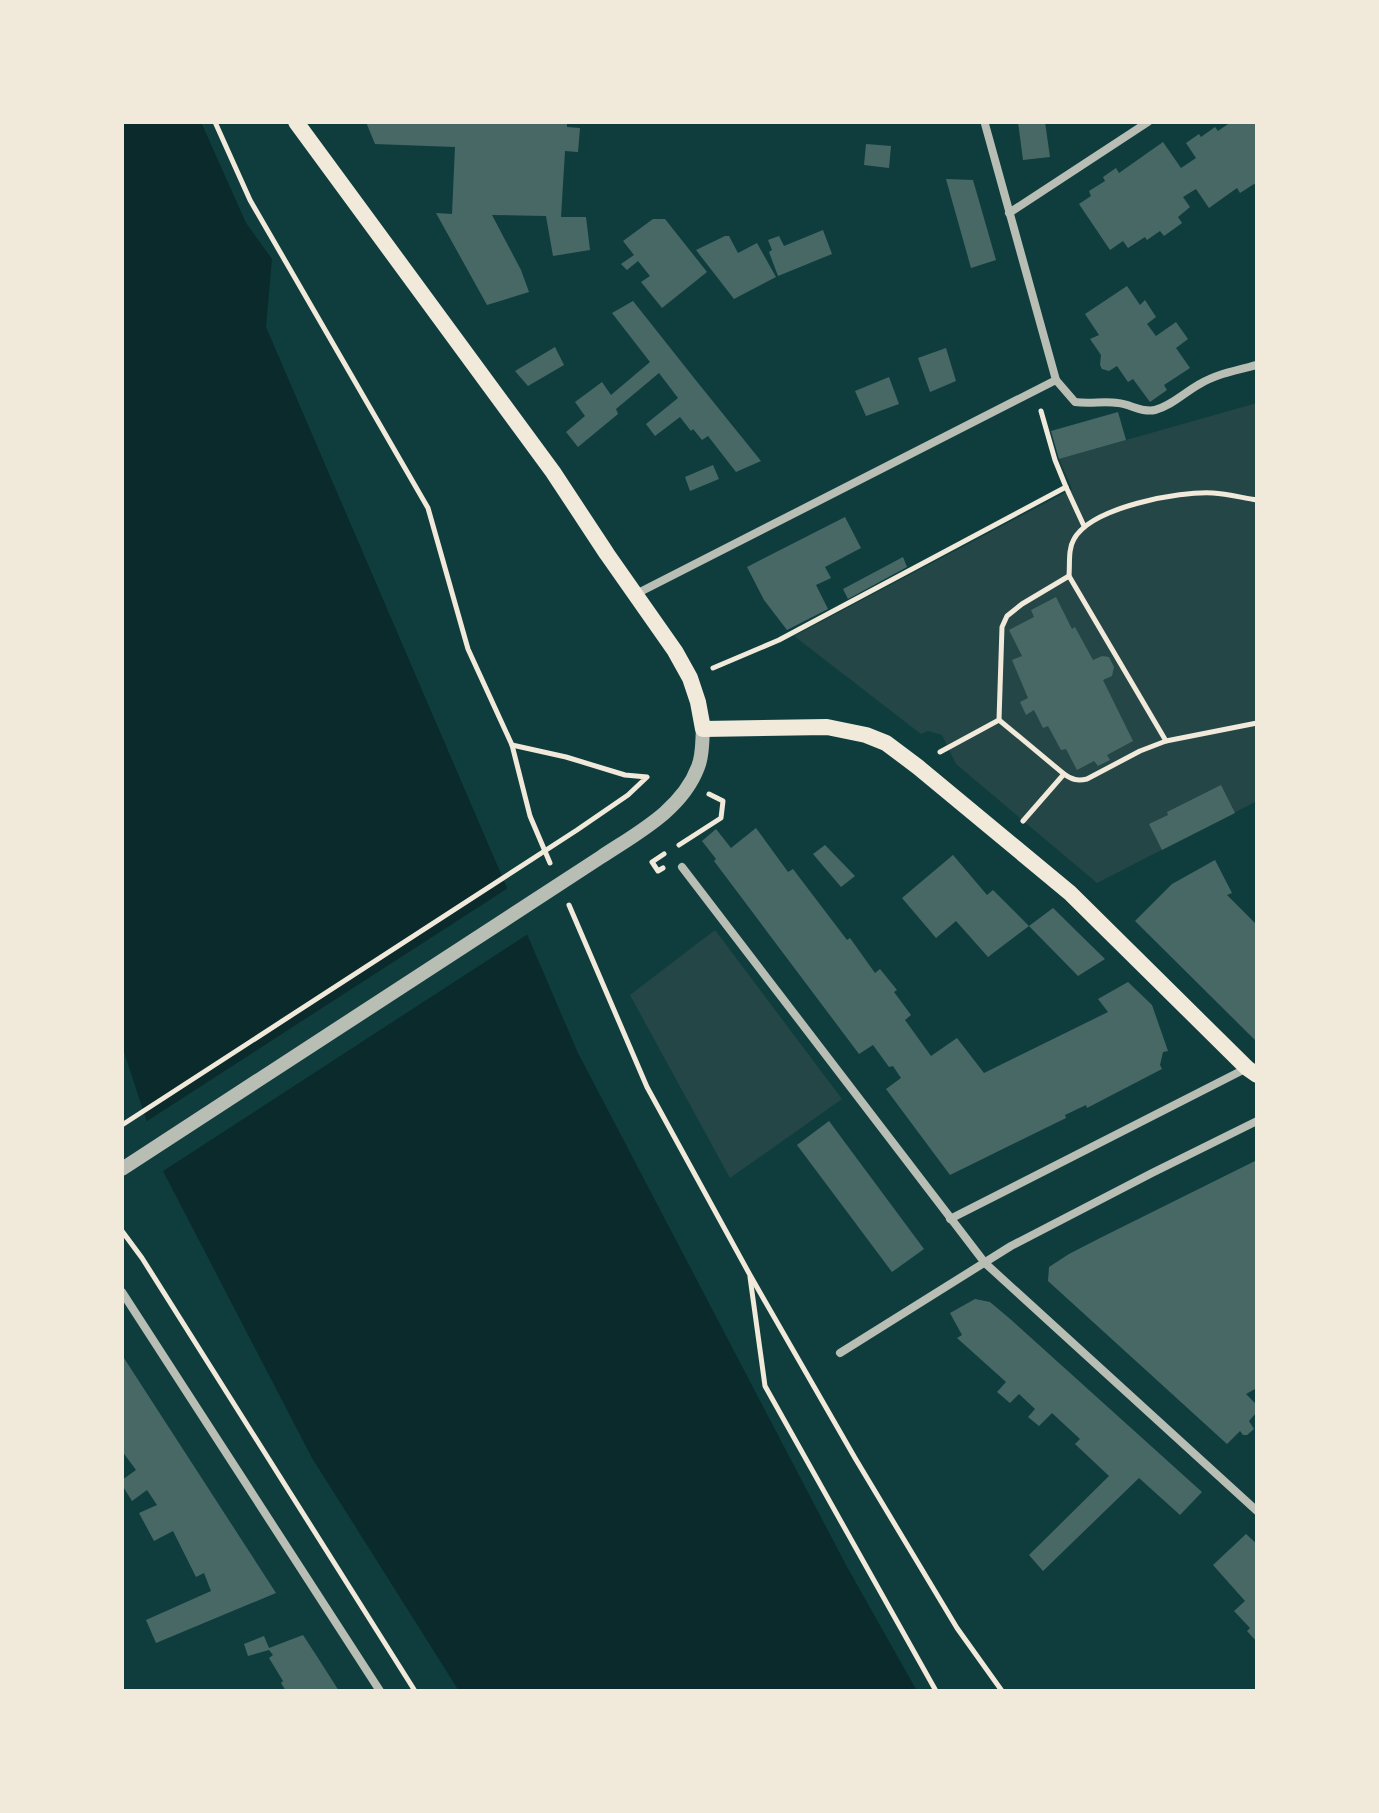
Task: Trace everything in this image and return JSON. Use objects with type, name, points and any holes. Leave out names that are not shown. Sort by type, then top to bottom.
[{"type":"main road","points":[[296,122],[553,472],[675,651],[690,678],[703,729],[827,727],[886,743],[1070,893],[1252,1072]]},
{"type":"street","points":[[1009,213],[1148,122]]},
{"type":"street","points":[[985,124],[1056,380],[1075,402],[1117,402],[1146,411],[1156,409],[1216,376],[1257,365]]},
{"type":"street","points":[[636,594],[1056,380]]},
{"type":"street","points":[[122,1169],[663,814],[689,785],[699,766],[703,729]]},
{"type":"street","points":[[682,867],[985,1263],[1257,1511]]},
{"type":"street","points":[[950,1219],[1252,1072]]},
{"type":"street","points":[[840,1353],[1011,1246],[1257,1121]]},
{"type":"street","points":[[122,1292],[380,1691]]},
{"type":"path","points":[[215,122],[250,200],[428,508],[468,649],[512,745],[530,816],[553,869]]},
{"type":"path","points":[[1036,391],[1055,460],[1084,526]]},
{"type":"path","points":[[690,678],[779,640],[1066,487]]},
{"type":"path","points":[[1166,741],[1069,576],[1073,540],[1084,526],[1098,517],[1158,499],[1213,493],[1257,500]]},
{"type":"path","points":[[999,720],[1002,627],[1007,616],[1069,576]]},
{"type":"path","points":[[918,767],[949,746],[999,720]]},
{"type":"path","points":[[999,720],[1070,779],[1079,781],[1166,741],[1257,723]]},
{"type":"path","points":[[122,1125],[577,830],[628,795],[647,777],[625,775],[512,745]]},
{"type":"path","points":[[1008,841],[1064,774]]},
{"type":"path","points":[[682,867],[677,860],[658,871],[652,862],[721,818],[723,801],[689,785]]},
{"type":"path","points":[[565,896],[647,1087],[750,1275],[957,1628],[1002,1691]]},
{"type":"path","points":[[122,1231],[415,1691]]},
{"type":"path","points":[[750,1275],[765,1386],[936,1691]]},
{"type":"shaded area","points":[[122,122],[201,122],[246,223],[272,259],[266,327],[578,1053],[846,1565],[917,1691],[459,1691],[312,1458],[163,1171],[122,1046]]},
{"type":"shaded area","points":[[1257,403],[1257,801],[1097,883],[956,764],[942,735],[928,731],[921,734],[794,636],[1072,489],[1059,459]]},
{"type":"shaded area","points":[[715,930],[842,1099],[730,1178],[630,995]]},
{"type":"pier","points":[[511,886],[531,932],[160,1173],[144,1123]]},
{"type":"building","points":[[366,122],[567,122],[567,127],[580,128],[578,152],[565,151],[561,217],[586,217],[590,250],[553,256],[546,216],[492,215],[529,292],[487,305],[436,213],[452,214],[455,147],[375,144]]},
{"type":"building","points":[[1018,122],[1045,122],[1050,157],[1023,160]]},
{"type":"building","points":[[1231,122],[1257,122],[1257,186],[1254,184],[1240,193],[1237,188],[1209,208],[1196,189],[1183,197],[1190,207],[1178,217],[1182,223],[1164,236],[1160,231],[1128,248],[1123,241],[1110,250],[1079,204],[1091,196],[1089,191],[1105,181],[1103,177],[1116,168],[1119,173],[1163,142],[1181,168],[1196,158],[1186,143],[1215,127],[1218,131]]},
{"type":"building","points":[[866,144],[891,146],[889,168],[864,165]]},
{"type":"building","points":[[946,179],[973,180],[996,260],[971,268]]},
{"type":"building","points":[[653,219],[665,219],[707,272],[662,308],[641,282],[650,276],[638,261],[627,270],[621,264],[634,255],[623,241]]},
{"type":"building","points":[[823,230],[832,254],[778,276],[768,240],[779,236],[784,246]]},
{"type":"building","points":[[729,236],[738,253],[757,243],[776,277],[734,299],[696,250]]},
{"type":"building","points":[[1127,286],[1140,305],[1145,300],[1156,317],[1147,324],[1156,336],[1176,322],[1188,339],[1176,348],[1190,368],[1164,385],[1167,390],[1150,402],[1133,379],[1128,382],[1117,366],[1109,371],[1102,369],[1101,355],[1090,339],[1099,335],[1085,314]]},
{"type":"building","points":[[633,301],[761,461],[736,472],[708,436],[702,440],[680,417],[655,436],[646,424],[678,398],[659,373],[616,409],[618,414],[578,447],[566,432],[585,416],[575,402],[602,382],[611,395],[650,362],[612,313]]},
{"type":"building","points":[[555,347],[564,365],[528,386],[515,371]]},
{"type":"building","points":[[946,348],[956,381],[930,392],[918,358]]},
{"type":"building","points":[[889,377],[899,404],[866,416],[855,391]]},
{"type":"building","points":[[1118,412],[1126,440],[1059,459],[1051,431]]},
{"type":"building","points":[[713,465],[719,479],[690,491],[685,477]]},
{"type":"building","points":[[845,517],[861,548],[825,567],[831,578],[816,585],[828,609],[787,630],[764,600],[747,567]]},
{"type":"building","points":[[903,557],[907,567],[848,599],[843,589]]},
{"type":"building","points":[[1056,597],[1072,629],[1075,627],[1093,660],[1109,657],[1114,667],[1112,676],[1103,680],[1133,741],[1107,755],[1110,760],[1098,766],[1094,761],[1077,770],[1066,749],[1061,750],[1048,726],[1043,728],[1034,710],[1026,715],[1020,702],[1028,698],[1012,660],[1022,656],[1009,630],[1034,617],[1031,610]]},
{"type":"building","points":[[1221,785],[1235,813],[1162,850],[1149,824]]},
{"type":"building","points":[[756,828],[788,872],[793,869],[875,973],[880,969],[897,990],[894,992],[911,1015],[905,1020],[931,1056],[957,1038],[984,1073],[1108,1012],[1098,999],[1128,982],[1152,1005],[1168,1051],[1163,1052],[1162,1069],[950,1175],[886,1089],[901,1078],[893,1066],[889,1067],[873,1045],[859,1054],[702,841],[716,829],[731,848]]},
{"type":"building","points":[[825,845],[855,876],[841,887],[813,854]]},
{"type":"building","points":[[953,855],[987,895],[993,890],[1029,926],[988,957],[956,921],[936,938],[902,898]]},
{"type":"building","points":[[1215,860],[1232,893],[1227,895],[1257,925],[1257,1042],[1135,921],[1172,884]]},
{"type":"building","points":[[1053,908],[1105,959],[1078,976],[1029,926]]},
{"type":"building","points":[[829,1121],[924,1249],[892,1272],[797,1145]]},
{"type":"building","points":[[1257,1160],[1257,1388],[1246,1394],[1257,1405],[1257,1412],[1249,1421],[1254,1429],[1247,1435],[1240,1431],[1227,1444],[1048,1281],[1049,1267],[1100,1238]]},
{"type":"building","points":[[975,1299],[990,1302],[1009,1318],[1202,1492],[1180,1515],[1139,1478],[1043,1571],[1029,1555],[1109,1476],[1075,1444],[1080,1439],[1052,1413],[1039,1426],[1028,1417],[1035,1409],[1019,1394],[1010,1403],[997,1392],[1006,1382],[957,1338],[962,1335],[950,1313]]},
{"type":"building","points":[[122,1355],[276,1593],[156,1643],[146,1620],[211,1591],[204,1573],[196,1577],[173,1531],[154,1541],[139,1513],[157,1505],[147,1490],[132,1501],[122,1485],[122,1480],[136,1470],[122,1451]]},
{"type":"building","points":[[1246,1534],[1257,1544],[1257,1642],[1247,1631],[1250,1628],[1234,1611],[1245,1601],[1213,1565]]},
{"type":"building","points":[[303,1635],[339,1691],[286,1691],[269,1658],[273,1655],[269,1650],[248,1656],[244,1644],[264,1636],[269,1648]]}]
